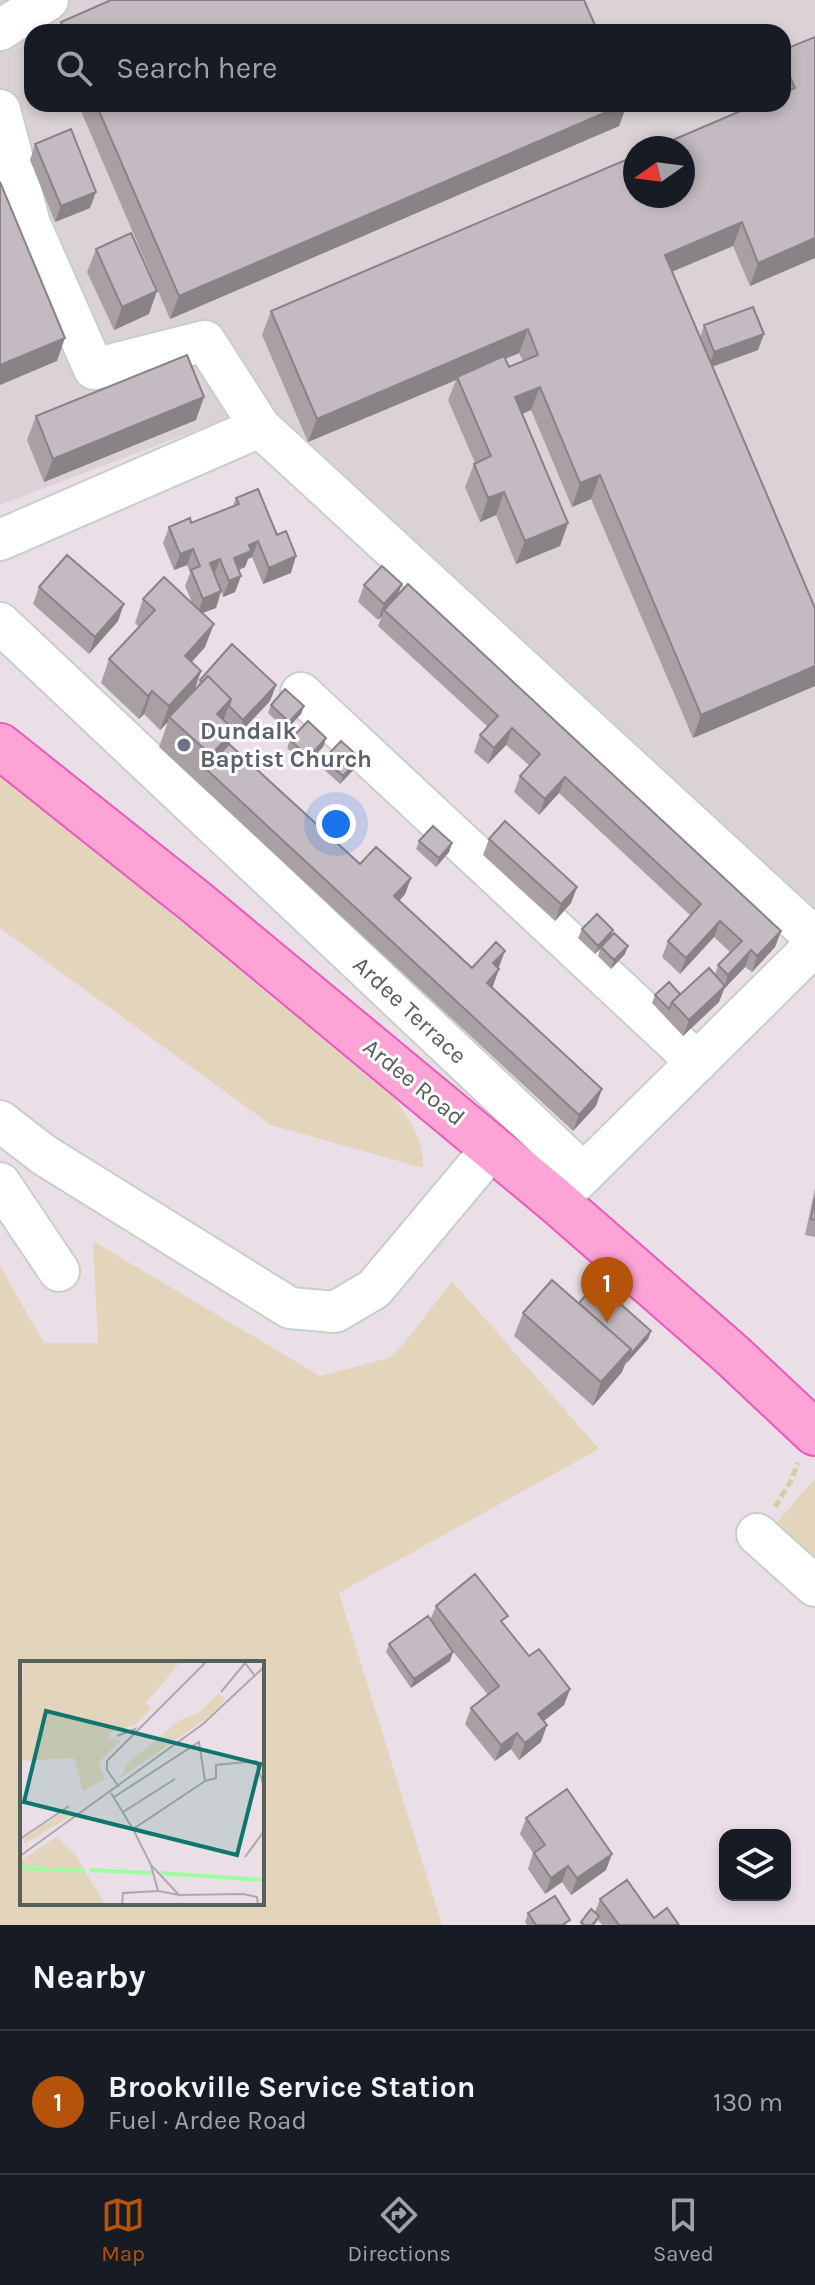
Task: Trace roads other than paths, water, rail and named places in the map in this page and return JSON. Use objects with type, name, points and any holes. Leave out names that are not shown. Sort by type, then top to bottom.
[{"type":"main road","name":"Ardee Road","points":[[0,746],[197,903],[493,1147],[570,1187],[731,1354],[813,1430]]},
{"type":"street","points":[[0,30],[48,0]]},
{"type":"street","points":[[0,110],[30,224],[94,369],[205,341],[260,427],[815,938]]},
{"type":"street","points":[[0,540],[260,427]]},
{"type":"street","name":"Ardee Terrace","points":[[0,623],[453,1051],[570,1187]]},
{"type":"street","points":[[301,693],[697,1062]]},
{"type":"street","points":[[570,1187],[815,945]]},
{"type":"street","points":[[428,1094],[453,1051]]},
{"type":"street","points":[[0,1121],[44,1155],[290,1308],[335,1312],[374,1289],[493,1147]]},
{"type":"street","points":[[0,1143],[44,1155]]},
{"type":"street","points":[[0,1183],[59,1271]]},
{"type":"street","points":[[757,1534],[815,1586]]},
{"type":"place","name":"Dundalk Baptist Church","points":[[184,745]]},
{"type":"place","name":"Brookville Service Station","points":[[607,1323]]}]
